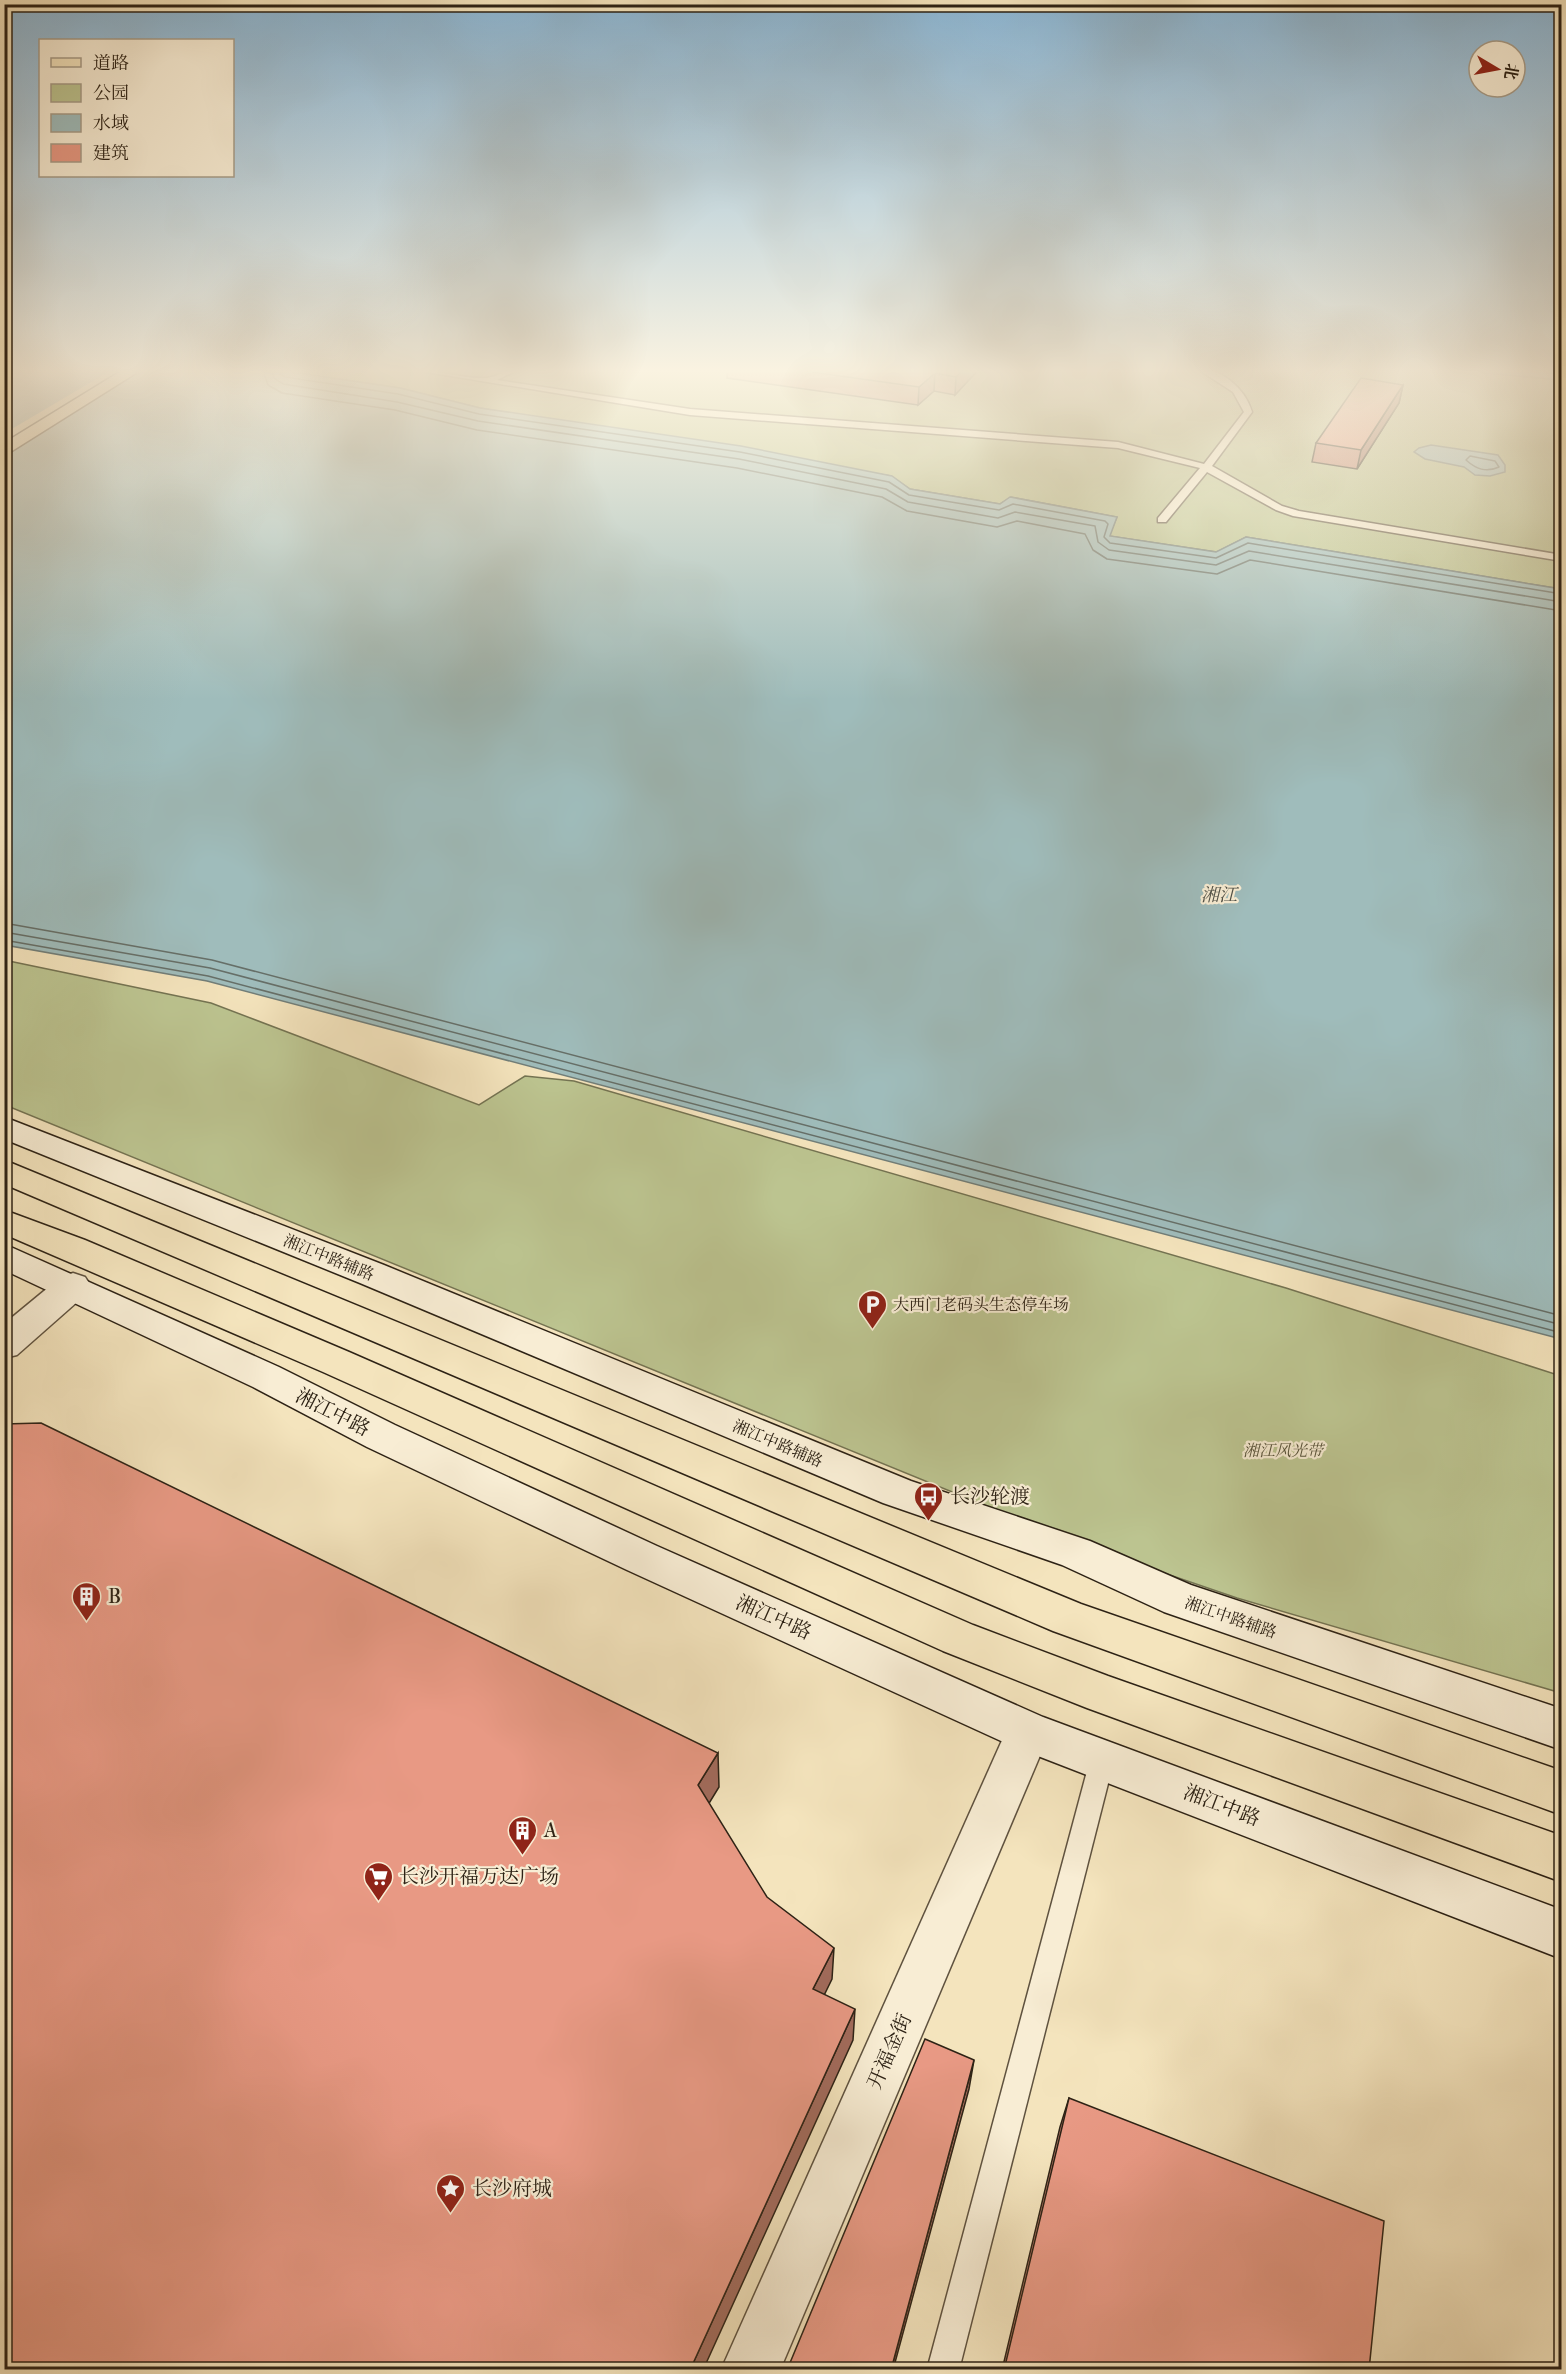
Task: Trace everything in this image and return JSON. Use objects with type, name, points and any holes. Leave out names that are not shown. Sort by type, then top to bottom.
[{"type":"main road","points":[[4,1171],[1068,1618],[1285,1697],[1562,1793]]},
{"type":"main road","points":[[4,1221],[73,1248],[237,1319],[958,1638],[1103,1694],[1562,1859]]},
{"type":"street","name":"湘江中路辅路","points":[[4,1127],[372,1274],[897,1492],[1076,1552],[1179,1599],[1562,1730]]},
{"type":"street","name":"湘江中路","points":[[11,1262],[73,1286],[266,1377],[392,1441],[642,1558],[1028,1732],[1562,1935]]},
{"type":"street","points":[[4,1345],[73,1286]]},
{"type":"street","name":"开福金街","points":[[750,2370],[1028,1732]]},
{"type":"lane","points":[[1162,520],[1196,479]]},
{"type":"lane","points":[[1227,479],[1279,508],[1297,513],[1562,558]]},
{"type":"lane","points":[[943,2370],[1102,1760]]},
{"type":"green space","points":[[895,479],[1561,479],[1561,589],[1246,537],[1217,552],[1109,536],[1117,517],[1011,497],[1000,504],[910,489]]},
{"type":"green space","name":"湘江风光带","points":[[4,960],[211,1003],[479,1105],[525,1076],[574,1081],[1286,1288],[1561,1376],[1561,1693],[1237,1598],[1082,1545],[5,1105]]},
{"type":"water","name":"湘江","points":[[4,479],[896,479],[910,489],[1000,504],[1010,497],[1117,517],[1110,536],[1216,552],[1246,537],[1561,589],[1561,1339],[207,981],[5,945]]},
{"type":"building","name":"长沙开福万达广场","points":[[41,1423],[718,1753],[698,1785],[767,1897],[834,1948],[813,1989],[855,2009],[690,2370],[4,2370],[4,1424]]},
{"type":"building","points":[[925,2039],[974,2060],[891,2370],[787,2370]]},
{"type":"building","points":[[1069,2098],[1384,2221],[1369,2370],[1004,2370]]},
{"type":"place","name":"大西门老码头生态停车场","points":[[872,1330]]},
{"type":"place","name":"长沙轮渡","points":[[929,1522]]},
{"type":"place","name":"B","points":[[87,1622]]},
{"type":"place","name":"A","points":[[523,1856]]},
{"type":"place","name":"长沙开福万达广场","points":[[378,1902]]},
{"type":"place","name":"长沙府城","points":[[451,2214]]}]
